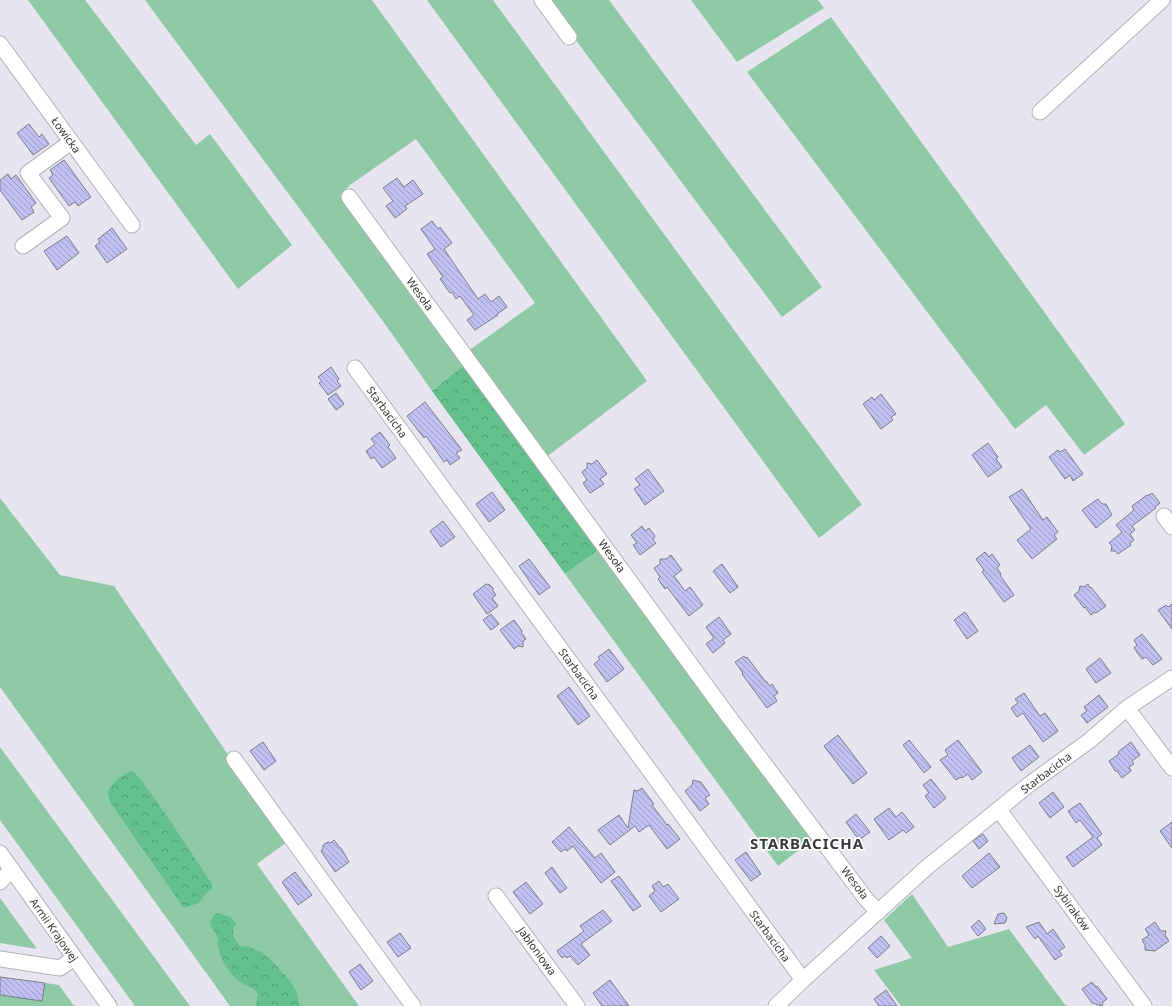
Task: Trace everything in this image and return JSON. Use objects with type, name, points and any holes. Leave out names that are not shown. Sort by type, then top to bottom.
[{"type":"street","points":[[542,0],[569,37]]},
{"type":"street","points":[[1040,112],[1162,0]]},
{"type":"street","name":"Łowicka","points":[[0,44],[132,225]]},
{"type":"street","points":[[23,246],[62,218],[28,173],[71,142]]},
{"type":"street","name":"Wesoła","points":[[349,197],[722,707],[866,899],[878,912]]},
{"type":"street","name":"Starbacicha","points":[[355,368],[803,980]]},
{"type":"street","name":"Starbacicha","points":[[776,1006],[926,868],[1031,783],[1089,740],[1127,708],[1172,678]]},
{"type":"street","points":[[1127,708],[1172,768]]},
{"type":"street","points":[[234,759],[413,1006]]},
{"type":"street","name":"Sybiraków","points":[[999,810],[1144,1006]]},
{"type":"street","name":"Armii Krajowej","points":[[0,853],[109,1006]]},
{"type":"street","points":[[0,882],[12,869]]},
{"type":"street","name":"Jabłoniowa","points":[[496,896],[577,1006]]},
{"type":"street","points":[[0,958],[60,968],[74,958]]},
{"type":"green space","points":[[28,0],[85,0],[196,145],[210,134],[292,245],[238,289]]},
{"type":"green space","points":[[145,0],[372,0],[647,381],[545,458],[468,351],[535,303],[416,139],[350,185],[341,194],[464,365],[432,391],[385,324]]},
{"type":"green space","points":[[427,0],[493,0],[862,505],[819,538]]},
{"type":"green space","points":[[546,0],[609,0],[822,287],[782,317]]},
{"type":"green space","points":[[691,0],[818,0],[824,8],[737,62]]},
{"type":"green space","points":[[831,17],[1125,424],[1084,455],[1046,405],[1015,429],[747,72]]},
{"type":"green space","points":[[464,365],[600,549],[565,574],[432,391]]},
{"type":"green space","points":[[0,498],[60,575],[114,586],[287,842],[257,864],[359,1006],[230,1006],[0,687]]},
{"type":"green space","points":[[600,549],[812,840],[778,866],[565,574]]},
{"type":"green space","points":[[0,747],[190,1006],[135,1006],[0,820]]},
{"type":"green space","points":[[132,771],[138,776],[159,804],[212,884],[212,889],[206,893],[199,903],[183,907],[110,802],[108,792],[112,785],[124,774]]},
{"type":"green space","points":[[912,894],[948,947],[1009,929],[1066,1006],[901,1006],[874,970],[912,958],[884,920]]},
{"type":"green space","points":[[0,898],[37,949],[0,943]]},
{"type":"green space","points":[[219,913],[229,917],[235,922],[236,925],[233,929],[234,938],[240,946],[249,947],[263,953],[290,981],[297,993],[299,1006],[256,1006],[258,994],[256,991],[235,978],[226,967],[220,954],[218,939],[211,927],[210,922],[215,914]]},
{"type":"green space","points":[[45,983],[59,985],[74,1006],[0,1006],[0,995]]},
{"type":"building","points":[[29,124],[39,137],[42,134],[49,144],[33,155],[17,133]]},
{"type":"building","points":[[64,160],[91,197],[78,206],[75,202],[69,206],[49,178],[53,175],[50,170]]},
{"type":"building","points":[[8,174],[11,179],[16,175],[36,203],[31,207],[34,212],[22,220],[0,190],[0,180]]},
{"type":"building","points":[[397,178],[404,187],[413,180],[423,194],[405,206],[407,209],[395,218],[386,206],[393,201],[383,188]]},
{"type":"building","points":[[432,221],[438,229],[440,227],[452,243],[444,249],[478,299],[485,294],[491,302],[499,296],[507,307],[497,314],[498,315],[475,330],[467,320],[474,315],[460,296],[456,299],[452,292],[450,293],[440,279],[443,277],[427,254],[435,249],[421,229]]},
{"type":"building","points":[[112,228],[127,249],[107,263],[95,246],[100,242],[98,239]]},
{"type":"building","points":[[67,236],[79,253],[57,270],[44,251]]},
{"type":"building","points":[[331,367],[339,379],[337,381],[341,386],[328,395],[319,383],[322,381],[318,377]]},
{"type":"building","points":[[336,393],[344,404],[336,410],[328,399]]},
{"type":"building","points":[[881,394],[896,414],[891,417],[893,420],[881,429],[863,404],[872,397],[874,400]]},
{"type":"building","points":[[425,402],[462,450],[456,453],[460,458],[450,465],[447,460],[444,462],[426,436],[424,438],[407,416]]},
{"type":"building","points":[[380,432],[390,445],[388,447],[396,458],[382,468],[374,457],[371,459],[366,451],[375,444],[371,439]]},
{"type":"building","points":[[988,443],[998,457],[996,459],[1002,467],[988,477],[972,455]]},
{"type":"building","points":[[1065,449],[1083,474],[1073,481],[1070,475],[1065,479],[1049,457],[1058,450],[1060,452]]},
{"type":"building","points":[[597,460],[607,474],[600,479],[604,484],[590,493],[583,483],[587,480],[582,472],[587,468],[587,463],[592,464]]},
{"type":"building","points":[[648,469],[664,491],[645,505],[634,489],[640,485],[635,479]]},
{"type":"building","points":[[1022,489],[1043,520],[1047,517],[1058,532],[1054,535],[1057,539],[1032,559],[1017,540],[1031,529],[1009,497]]},
{"type":"building","points":[[492,492],[505,510],[489,522],[476,504]]},
{"type":"building","points":[[1152,493],[1160,503],[1155,507],[1156,508],[1132,526],[1135,530],[1130,534],[1134,540],[1130,543],[1131,545],[1118,554],[1115,551],[1111,551],[1112,546],[1109,543],[1122,532],[1116,525],[1134,510],[1132,506]]},
{"type":"building","points":[[1098,499],[1102,504],[1106,504],[1112,515],[1096,528],[1082,510]]},
{"type":"building","points":[[443,521],[455,537],[441,547],[430,531]]},
{"type":"building","points":[[642,526],[645,531],[649,528],[655,536],[653,540],[656,543],[640,555],[633,545],[637,543],[631,535]]},
{"type":"building","points":[[985,552],[989,557],[992,554],[1000,565],[997,568],[1001,574],[1000,575],[1014,595],[1004,602],[982,572],[984,570],[976,559]]},
{"type":"building","points":[[671,555],[682,570],[674,576],[685,591],[690,587],[703,605],[689,616],[667,587],[665,589],[658,579],[660,577],[654,568],[660,564],[660,559],[666,559]]},
{"type":"building","points":[[529,559],[550,587],[539,595],[519,566]]},
{"type":"building","points":[[722,564],[738,587],[730,593],[713,571]]},
{"type":"building","points":[[486,584],[493,588],[496,595],[492,598],[498,606],[487,614],[473,594]]},
{"type":"building","points":[[1088,584],[1106,606],[1091,615],[1074,595],[1079,591],[1080,586],[1084,587]]},
{"type":"building","points":[[1172,604],[1172,629],[1158,610],[1166,605],[1168,607]]},
{"type":"building","points":[[965,612],[978,631],[967,639],[954,620]]},
{"type":"building","points":[[491,614],[499,624],[491,630],[483,620]]},
{"type":"building","points":[[719,617],[731,634],[723,640],[725,643],[713,653],[706,644],[714,638],[706,627]]},
{"type":"building","points":[[514,620],[526,639],[523,641],[523,647],[518,646],[514,649],[500,630]]},
{"type":"building","points":[[1142,634],[1162,659],[1153,665],[1146,657],[1142,659],[1134,648],[1137,645],[1134,640]]},
{"type":"building","points":[[609,649],[624,669],[607,682],[594,664],[600,659],[598,657]]},
{"type":"building","points":[[744,656],[746,658],[747,657],[770,686],[772,684],[778,693],[774,696],[777,701],[767,708],[735,662]]},
{"type":"building","points":[[1100,658],[1111,673],[1096,683],[1086,669]]},
{"type":"building","points":[[569,687],[590,716],[578,725],[557,696]]},
{"type":"building","points":[[1024,693],[1040,716],[1045,713],[1058,731],[1043,742],[1023,713],[1017,717],[1011,708],[1018,703],[1015,699]]},
{"type":"building","points":[[1099,695],[1108,707],[1087,723],[1081,715],[1087,711],[1084,707]]},
{"type":"building","points":[[838,735],[867,773],[853,784],[824,746]]},
{"type":"building","points":[[909,740],[931,767],[924,773],[903,745]]},
{"type":"building","points":[[958,740],[982,772],[972,780],[968,774],[956,780],[940,760],[948,755],[945,750]]},
{"type":"building","points":[[263,742],[276,761],[264,770],[250,751]]},
{"type":"building","points":[[1131,742],[1140,755],[1132,761],[1134,764],[1129,767],[1131,771],[1122,778],[1117,771],[1115,771],[1109,761],[1119,754],[1118,752]]},
{"type":"building","points":[[1030,745],[1039,757],[1021,771],[1012,758]]},
{"type":"building","points":[[931,779],[946,798],[934,808],[925,796],[929,793],[923,785]]},
{"type":"building","points":[[693,780],[701,782],[710,795],[705,798],[709,804],[700,811],[685,791],[692,785]]},
{"type":"building","points":[[642,788],[654,804],[652,805],[680,839],[667,849],[649,825],[639,832],[635,826],[610,845],[598,830],[619,815],[628,828],[634,790],[638,791]]},
{"type":"building","points":[[1053,792],[1064,807],[1050,818],[1039,803]]},
{"type":"building","points":[[1080,803],[1102,834],[1097,838],[1102,845],[1073,867],[1066,857],[1093,837],[1080,820],[1076,823],[1068,811]]},
{"type":"building","points":[[889,808],[896,817],[902,812],[914,827],[906,833],[903,830],[889,840],[874,819]]},
{"type":"building","points":[[856,814],[870,832],[859,840],[846,822]]},
{"type":"building","points":[[1172,822],[1172,848],[1160,831]]},
{"type":"building","points":[[569,827],[595,858],[601,853],[615,872],[601,883],[573,846],[567,851],[565,849],[561,852],[552,842]]},
{"type":"building","points":[[983,834],[988,841],[979,849],[973,841]]},
{"type":"building","points":[[334,840],[341,848],[349,862],[335,872],[321,851],[323,845],[328,842],[331,843]]},
{"type":"building","points":[[746,852],[761,874],[751,881],[735,860]]},
{"type":"building","points":[[989,853],[1000,867],[972,888],[962,876]]},
{"type":"building","points":[[552,867],[567,888],[560,893],[545,873]]},
{"type":"building","points":[[295,872],[312,895],[298,905],[282,882]]},
{"type":"building","points":[[619,876],[641,906],[633,911],[611,881]]},
{"type":"building","points":[[659,881],[663,887],[668,884],[679,899],[661,912],[649,896],[655,891],[652,886]]},
{"type":"building","points":[[526,882],[543,904],[530,914],[513,892]]},
{"type":"building","points":[[603,910],[612,921],[581,944],[590,955],[578,965],[570,956],[567,958],[565,956],[562,958],[557,951],[584,931],[580,926]]},
{"type":"building","points":[[1004,913],[1007,918],[1005,923],[994,924],[998,914]]},
{"type":"building","points":[[979,920],[986,929],[978,936],[971,927]]},
{"type":"building","points":[[1039,922],[1047,934],[1053,929],[1065,947],[1059,951],[1062,955],[1055,960],[1038,936],[1035,939],[1026,927]]},
{"type":"building","points":[[1155,922],[1161,931],[1166,931],[1165,935],[1169,941],[1155,951],[1145,950],[1145,945],[1142,940],[1149,935],[1145,929]]},
{"type":"building","points":[[400,933],[411,948],[398,957],[387,942]]},
{"type":"building","points":[[881,936],[890,946],[877,958],[868,948]]},
{"type":"building","points":[[360,964],[373,981],[361,990],[349,972]]},
{"type":"building","points":[[0,977],[45,983],[42,1001],[0,995]]},
{"type":"building","points":[[610,980],[629,1006],[602,1006],[593,993]]},
{"type":"building","points":[[1092,982],[1107,999],[1103,1002],[1102,1006],[1092,1003],[1082,989]]},
{"type":"building","points":[[886,990],[897,1006],[879,1006],[874,999]]},
{"type":"district","name":"STARBACICHA","points":[[807,844]]}]
